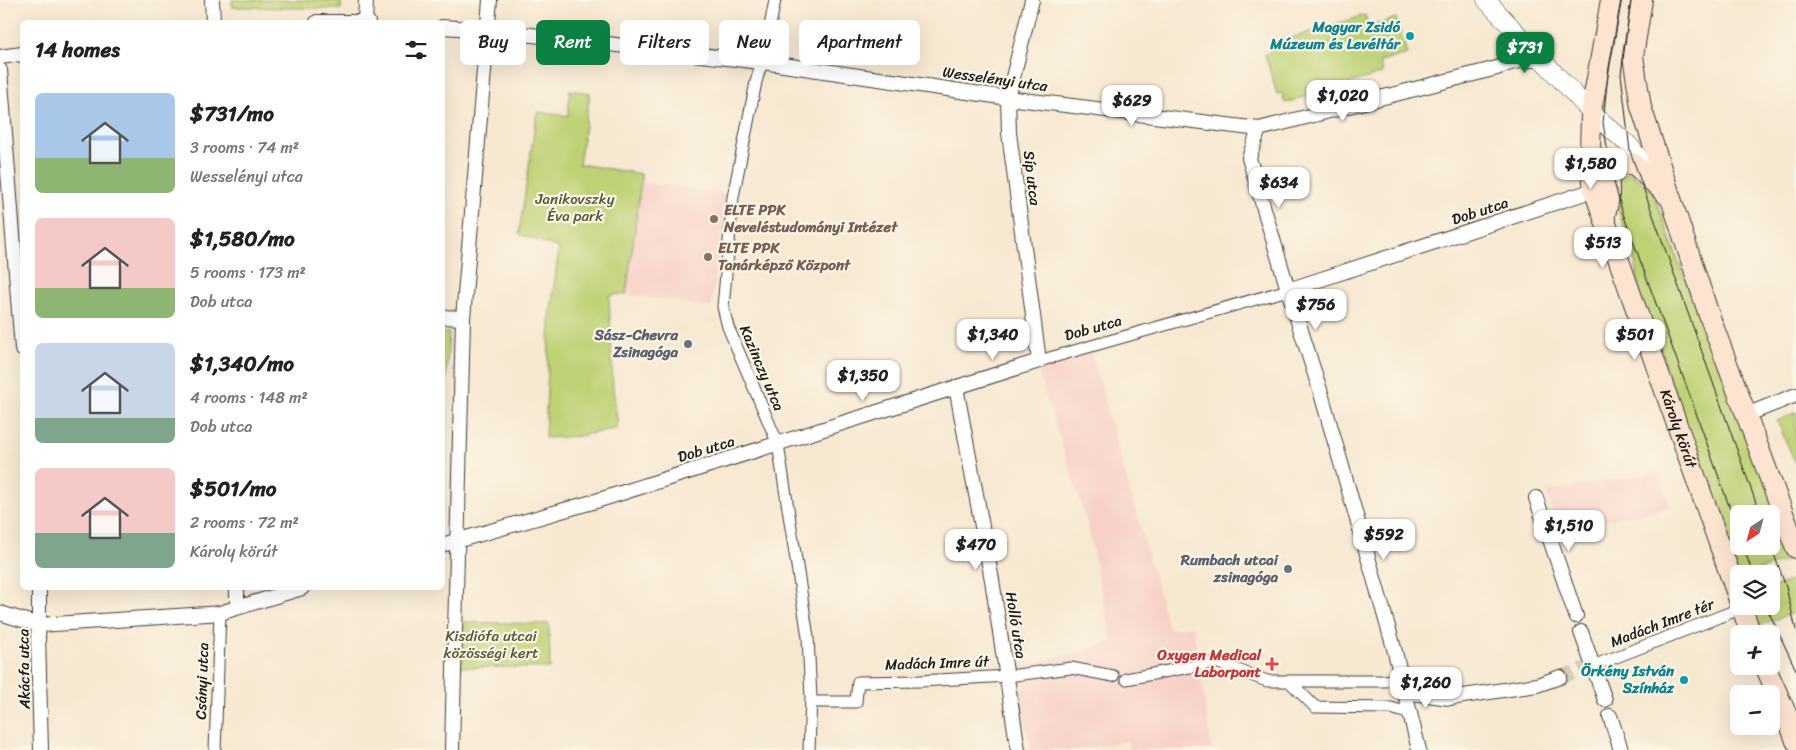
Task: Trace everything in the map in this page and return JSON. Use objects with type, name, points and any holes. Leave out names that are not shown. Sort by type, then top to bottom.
[{"type":"main road","name":"Károly körút","points":[[1611,0],[1591,112],[1590,155],[1594,190],[1730,574]]},
{"type":"main road","points":[[1642,0],[1633,56],[1641,107],[1709,315],[1796,548]]},
{"type":"main road","points":[[1604,219],[1609,197],[1608,181],[1612,171],[1620,164],[1634,164],[1671,198]]},
{"type":"main road","points":[[1768,675],[1786,712],[1796,741]]},
{"type":"street","points":[[212,0],[213,20]]},
{"type":"street","points":[[366,0],[366,20]]},
{"type":"street","points":[[489,20],[490,0]]},
{"type":"street","name":"Kazinczy utca","points":[[771,20],[776,0]]},
{"type":"street","name":"Síp utca","points":[[1032,0],[1008,98],[1010,133],[1039,361]]},
{"type":"street","points":[[1478,0],[1485,7],[1499,14]]},
{"type":"street","points":[[1486,0],[1591,112],[1629,145],[1671,198]]},
{"type":"street","name":"Wesselényi utca","points":[[445,27],[460,28]]},
{"type":"street","name":"Wesselényi utca","points":[[526,34],[719,57]]},
{"type":"street","points":[[1507,63],[1517,50],[1519,36]]},
{"type":"street","points":[[0,57],[20,54]]},
{"type":"street","name":"Wesselényi utca","points":[[782,65],[1008,98],[1259,128],[1497,68],[1507,63],[1527,59],[1542,60]]},
{"type":"street","points":[[452,750],[463,318],[485,65]]},
{"type":"street","name":"Kazinczy utca","points":[[761,65],[733,197],[722,306],[728,327],[778,444],[808,637],[811,702],[809,750]]},
{"type":"street","points":[[0,70],[20,324]]},
{"type":"street","points":[[1259,128],[1249,158],[1320,390],[1405,692],[1419,750]]},
{"type":"street","name":"Dob utca","points":[[445,544],[596,501],[1039,361],[1288,290],[1594,190]]},
{"type":"street","points":[[445,317],[463,318]]},
{"type":"street","name":"Holló utca","points":[[956,387],[992,580],[1018,750]]},
{"type":"street","points":[[1746,415],[1796,395]]},
{"type":"street","points":[[1536,498],[1576,616]]},
{"type":"street","name":"Akácfa utca","points":[[39,590],[38,637],[41,750]]},
{"type":"street","points":[[237,590],[237,607]]},
{"type":"street","points":[[0,613],[39,625],[220,613],[295,590]]},
{"type":"street","name":"Madách Imre tér","points":[[1588,668],[1730,610]]},
{"type":"street","name":"Csányi utca","points":[[215,750],[220,613]]},
{"type":"street","points":[[1581,632],[1588,668],[1605,700]]},
{"type":"street","points":[[1126,679],[1216,662],[1267,681],[1385,681],[1401,678]]},
{"type":"street","name":"Madách Imre út","points":[[811,702],[856,702],[858,682],[1008,676],[1071,668],[1113,676]]},
{"type":"street","points":[[1405,692],[1450,698],[1537,685],[1560,677]]},
{"type":"street","points":[[1290,681],[1315,707],[1390,708],[1411,714]]},
{"type":"street","points":[[1610,716],[1621,750]]},
{"type":"shaded area","points":[[641,182],[728,194],[711,308],[626,295]]},
{"type":"shaded area","points":[[1090,349],[1169,629],[1193,626],[1212,750],[1130,750],[1127,741],[1076,750],[1031,750],[1014,669],[1112,642],[1088,526],[1036,366]]},
{"type":"shaded area","points":[[1659,472],[1671,508],[1559,529],[1546,492]]},
{"type":"green space","points":[[232,0],[341,0],[341,9],[232,7]]},
{"type":"green space","points":[[1365,15],[1369,27],[1396,18],[1407,54],[1380,62],[1383,73],[1285,103],[1282,93],[1277,94],[1265,55],[1270,53],[1268,45]]},
{"type":"green space","name":"Janikovszky Éva park","points":[[570,90],[590,93],[579,164],[641,174],[641,182],[626,295],[617,294],[609,296],[613,388],[618,428],[579,436],[545,438],[550,317],[559,248],[519,234],[537,112],[568,116]]},
{"type":"green space","points":[[1627,171],[1652,189],[1682,271],[1714,350],[1727,375],[1773,505],[1730,505],[1730,549],[1640,295],[1634,255],[1612,193],[1621,177]]},
{"type":"green space","points":[[445,333],[449,333],[445,396]]},
{"type":"green space","points":[[1796,412],[1796,464],[1777,421]]},
{"type":"green space","points":[[1780,524],[1792,558],[1772,565],[1736,565],[1732,555],[1780,555]]},
{"type":"green space","points":[[1796,579],[1796,612],[1756,625],[1752,615],[1780,615],[1780,585]]},
{"type":"green space","name":"Kisdiófa utcai közösségi kert","points":[[462,622],[549,624],[550,668],[461,667]]},
{"type":"tunnel","points":[[1560,677],[1584,669]]},
{"type":"tram line","points":[[1621,0],[1608,73],[1603,123],[1611,171],[1622,211],[1730,509]]},
{"type":"tram line","points":[[1631,0],[1621,74],[1630,151],[1757,505]]},
{"type":"tram line","points":[[1746,555],[1750,565]]},
{"type":"tram line","points":[[1774,555],[1786,587],[1796,630]]},
{"type":"tram line","points":[[1770,615],[1796,670]]},
{"type":"place","name":"Magyar Zsidó Múzeum és Levéltár","points":[[1410,36]]},
{"type":"place","name":"ELTE PPK Neveléstudományi Intézet","points":[[714,219]]},
{"type":"place","name":"ELTE PPK Tanárképző Központ","points":[[708,257]]},
{"type":"place","name":"Sász-Chevra Zsinagóga","points":[[688,344]]},
{"type":"place","name":"Rumbach utcai zsinagóga","points":[[1288,569]]},
{"type":"place","name":"Oxygen Medical Laborpont","points":[[1272,664]]},
{"type":"place","name":"Örkény István Színház","points":[[1684,680]]}]
